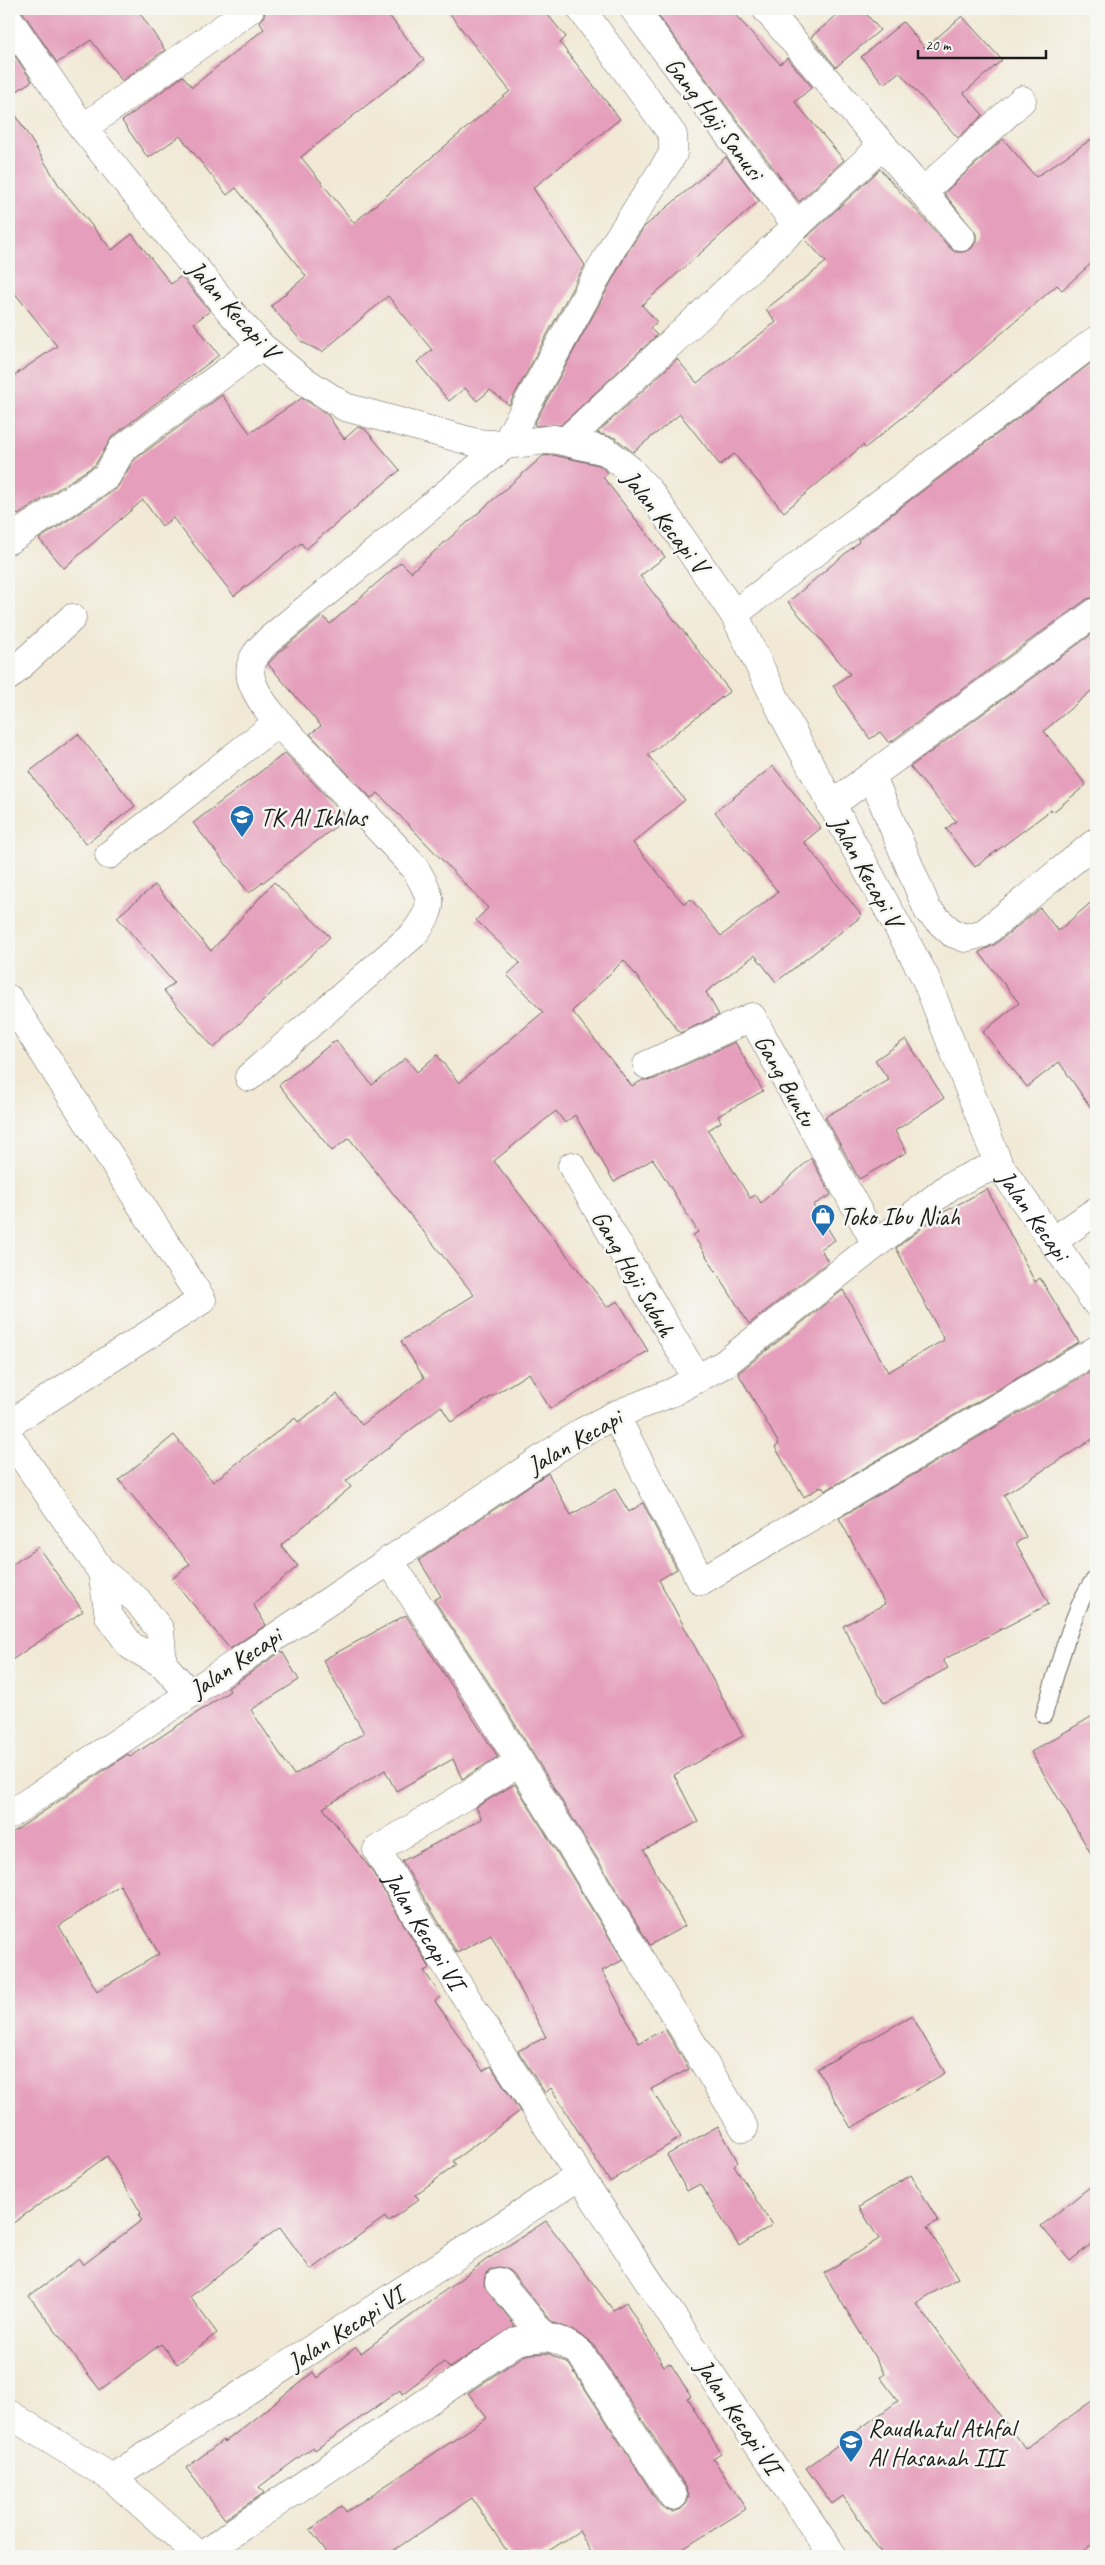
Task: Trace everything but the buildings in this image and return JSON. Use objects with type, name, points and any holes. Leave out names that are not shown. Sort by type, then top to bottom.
[{"type":"street","points":[[83,128],[250,9]]},
{"type":"street","points":[[249,1077],[413,935],[428,914],[428,892],[415,868],[278,722],[250,677],[251,663],[258,649],[505,445],[615,244],[673,154],[673,135],[581,9]]},
{"type":"street","name":"Gang Haji Sanusi","points":[[634,9],[797,226]]},
{"type":"street","points":[[766,9],[961,237]]},
{"type":"street","name":"Jalan Kecapi V","points":[[9,20],[83,128],[229,310],[261,346],[300,378],[345,407],[477,443],[505,445],[554,439],[606,451],[629,469],[650,492],[734,614],[831,805],[925,977],[999,1165]]},
{"type":"street","points":[[923,192],[1022,100]]},
{"type":"street","points":[[566,441],[883,145]]},
{"type":"street","points":[[734,614],[1096,340]]},
{"type":"street","points":[[9,540],[107,476],[122,448],[261,346]]},
{"type":"street","points":[[831,805],[1096,612]]},
{"type":"street","points":[[9,676],[72,618]]},
{"type":"street","points":[[109,855],[278,722]]},
{"type":"street","points":[[872,776],[928,911],[952,934],[966,938],[984,933],[1096,842]]},
{"type":"street","points":[[9,999],[202,1300],[9,1424]]},
{"type":"street","name":"Gang Buntu","points":[[647,1065],[752,1017],[876,1244]]},
{"type":"street","name":"Jalan Kecapi","points":[[9,1815],[569,1440],[615,1415],[697,1380],[724,1364],[950,1186],[975,1174],[999,1165],[1096,1303]]},
{"type":"street","name":"Gang Haji Subuh","points":[[572,1166],[697,1380]]},
{"type":"street","points":[[1052,1241],[1096,1211]]},
{"type":"street","points":[[615,1415],[701,1581],[1096,1350]]},
{"type":"street","points":[[9,1437],[102,1572],[137,1600],[160,1630],[163,1664],[189,1693]]},
{"type":"street","points":[[389,1560],[520,1762],[744,2128]]},
{"type":"street","name":"Jalan Kecapi VI","points":[[520,1762],[377,1850],[421,1926],[578,2177],[833,2556]]},
{"type":"street","name":"Jalan Kecapi VI","points":[[112,2478],[578,2177]]},
{"type":"street","points":[[499,2282],[544,2336]]},
{"type":"street","points":[[9,2414],[112,2478],[202,2556],[238,2529],[517,2341],[544,2336],[565,2342],[580,2353],[673,2496]]},
{"type":"lane","points":[[1044,1715],[1080,1603],[1091,1582],[1096,1578]]},
{"type":"place","name":"TK Al Ikhlas","points":[[242,838]]},
{"type":"place","name":"Toko Ibu Niah","points":[[823,1237]]},
{"type":"place","name":"Raudhatul Athfal Al Hasanah III","points":[[851,2463]]}]
